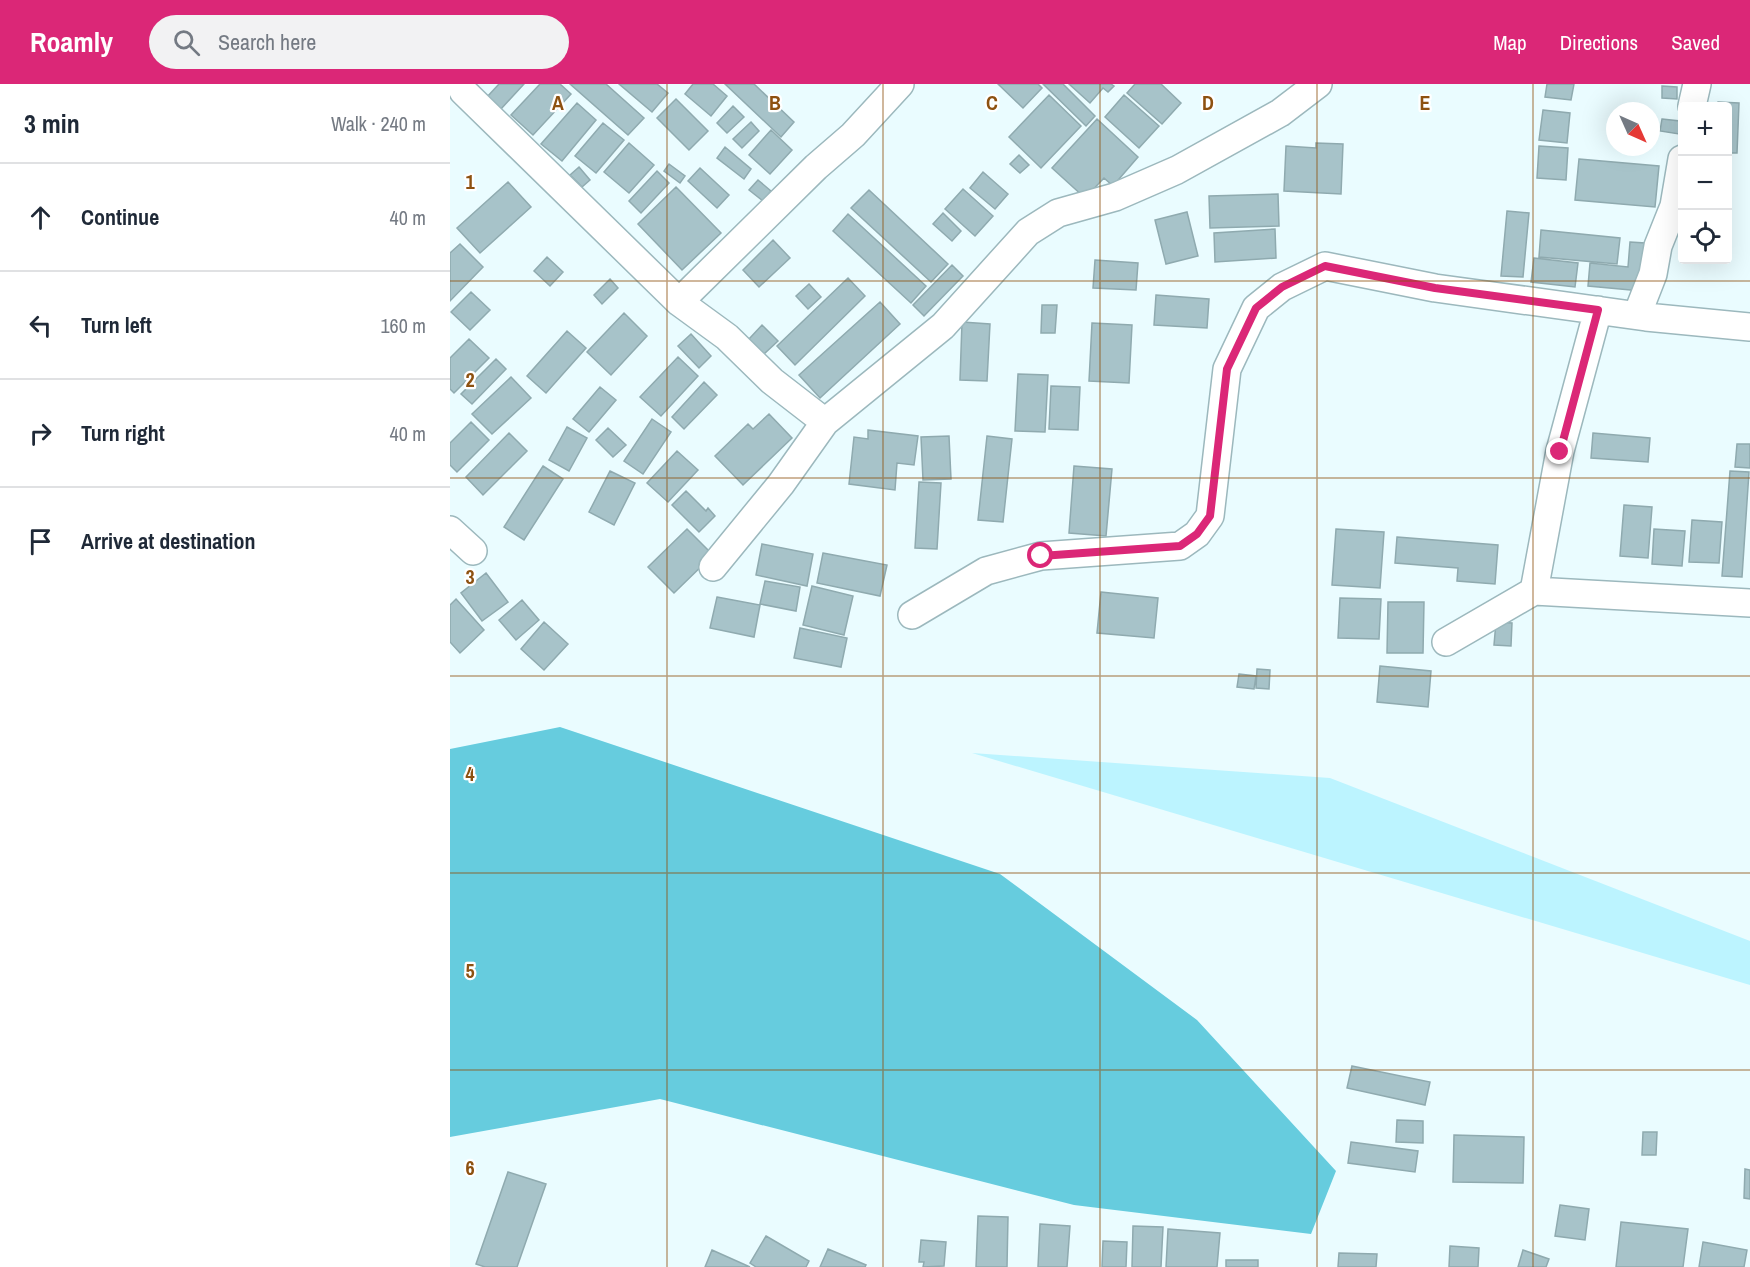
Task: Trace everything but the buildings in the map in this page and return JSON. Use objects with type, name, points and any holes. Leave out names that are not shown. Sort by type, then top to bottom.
[{"type":"street","points":[[679,303],[816,167],[853,135],[900,84]]},
{"type":"street","points":[[712,567],[781,484],[825,422],[943,326],[1028,232],[1058,213],[1115,197],[1177,170],[1280,113],[1318,84]]},
{"type":"street","points":[[1693,102],[1697,84]]},
{"type":"street","points":[[464,86],[679,303],[728,337],[772,381],[825,422]]},
{"type":"street","points":[[1637,315],[1653,274],[1658,246],[1674,206],[1678,185]]},
{"type":"street","points":[[912,615],[986,571],[1041,556],[1180,546],[1197,534],[1210,516],[1227,369],[1256,308],[1282,287],[1325,266],[1435,288],[1637,315],[1750,327]]},
{"type":"street","points":[[1534,591],[1560,452],[1598,310]]},
{"type":"street","points":[[450,530],[473,551]]},
{"type":"street","points":[[1446,642],[1534,591],[1750,603]]},
{"type":"shaded area","points":[[560,727],[1000,874],[1197,1020],[1336,1171],[1311,1234],[1074,1205],[660,1099],[450,1137],[450,749]]},
{"type":"shaded area","points":[[972,753],[1330,778],[1750,941],[1750,985]]},
{"type":"route","points":[[1041,556],[1180,546],[1197,534],[1210,516],[1227,369],[1256,308],[1282,287],[1325,266],[1435,288],[1598,310],[1560,452]]}]
